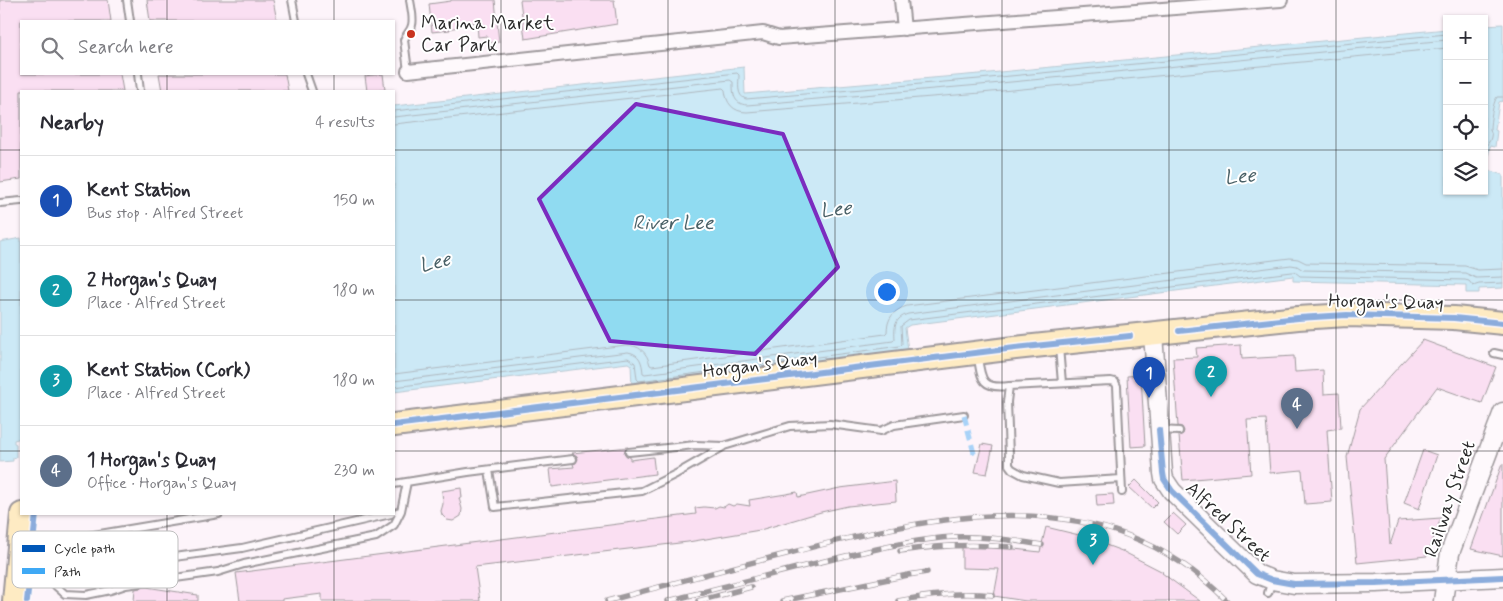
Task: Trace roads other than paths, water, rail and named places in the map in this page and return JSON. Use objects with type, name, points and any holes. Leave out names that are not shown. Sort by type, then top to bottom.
[{"type":"highway","name":"Horgan's Quay","points":[[395,425],[977,353],[1323,316],[1454,318],[1503,323]]},
{"type":"highway","points":[[20,531],[22,515]]},
{"type":"street","points":[[901,0],[904,29]]},
{"type":"street","points":[[408,71],[763,33],[779,38],[904,29],[1168,4],[1281,0]]},
{"type":"street","name":"Alfred Street","points":[[1153,334],[1164,479],[1172,491],[1198,512],[1270,587],[1294,584],[1376,583],[1503,577]]},
{"type":"street","name":"Railway Street","points":[[1443,601],[1450,553],[1461,514],[1503,412]]},
{"type":"lane","points":[[127,0],[130,20]]},
{"type":"lane","points":[[292,0],[296,20]]},
{"type":"lane","points":[[408,71],[404,40],[412,24],[410,0]]},
{"type":"lane","points":[[138,75],[140,90]]},
{"type":"lane","points":[[306,75],[312,90]]},
{"type":"lane","points":[[0,203],[20,201]]},
{"type":"lane","points":[[1059,344],[1062,383]]},
{"type":"lane","points":[[977,353],[982,376],[986,382],[996,387],[1111,380],[1115,382],[1117,386],[1122,492]]},
{"type":"lane","points":[[1494,353],[1503,355]]},
{"type":"lane","points":[[1009,386],[1007,402],[1009,465],[1012,469],[1023,474],[1059,483],[1122,479]]},
{"type":"lane","points":[[490,470],[495,507],[642,491],[724,446],[790,426],[830,424],[881,431],[894,425],[964,415]]},
{"type":"lane","points":[[1159,430],[1179,431]]},
{"type":"lane","points":[[629,452],[695,445],[724,446]]},
{"type":"lane","points":[[395,484],[573,459]]},
{"type":"lane","points":[[178,578],[218,572],[244,564],[376,537],[394,525],[401,511],[407,482]]},
{"type":"lane","points":[[395,512],[401,511]]},
{"type":"lane","points":[[118,531],[213,515]]},
{"type":"lane","points":[[178,557],[242,548],[383,515]]},
{"type":"lane","points":[[58,588],[65,594],[86,595],[117,588]]},
{"type":"water","name":"River Lee","points":[[1503,24],[1503,101],[1499,102],[1495,130],[1497,131],[1495,147],[1490,146],[1488,158],[1488,25]]},
{"type":"water","name":"River Lee","points":[[1443,29],[1443,195],[1488,195],[1488,170],[1503,175],[1503,288],[1479,289],[1479,293],[1466,293],[1466,285],[1293,281],[1293,276],[910,325],[905,328],[908,350],[632,387],[631,365],[628,363],[395,392],[395,106],[744,67],[745,94],[979,74]]},
{"type":"water","points":[[20,238],[20,438],[14,440],[16,444],[16,457],[13,458],[13,461],[0,462],[0,242]]},
{"type":"railway","points":[[607,601],[843,539],[959,518],[1017,516],[1073,521],[1127,535],[1179,561],[1227,601]]},
{"type":"railway","points":[[668,601],[779,572],[899,544],[954,537],[976,537],[1042,545]]},
{"type":"railway","points":[[900,551],[928,547],[1012,547]]},
{"type":"railway","points":[[782,601],[927,572]]},
{"type":"railway","points":[[698,601],[751,587]]},
{"type":"railway","points":[[898,601],[945,595],[993,595]]},
{"type":"place","name":"Marina Market Car Park","points":[[411,34]]},
{"type":"place","name":"2 Horgan's Quay","points":[[1211,397]]},
{"type":"place","name":"Kent Station","points":[[1149,398]]},
{"type":"place","name":"1 Horgan's Quay","points":[[1297,429]]},
{"type":"place","name":"Kent Station (Cork)","points":[[1093,565]]},
{"type":"water label","name":"Lee","points":[[1240,177]]},
{"type":"water label","name":"Lee","points":[[836,210]]},
{"type":"water label","name":"Lee","points":[[435,263]]}]
